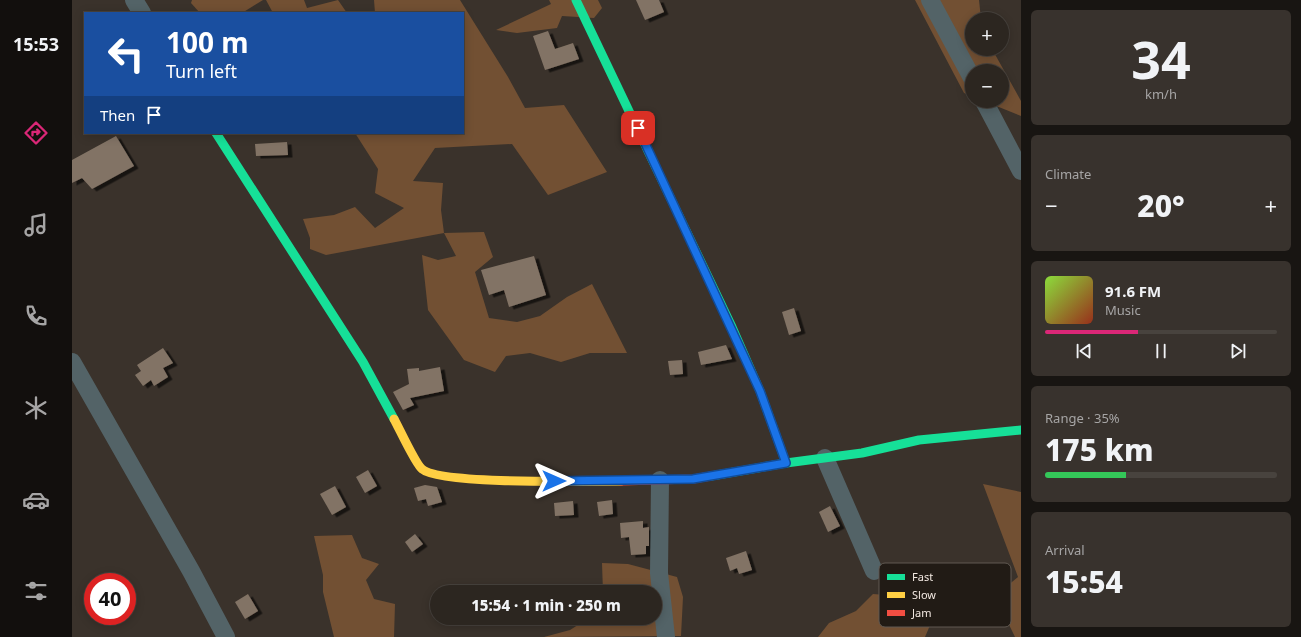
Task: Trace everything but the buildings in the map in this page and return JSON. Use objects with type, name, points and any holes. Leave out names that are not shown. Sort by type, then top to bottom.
[{"type":"street","points":[[134,0],[141,12]]},
{"type":"street","points":[[576,0],[732,327],[760,391],[786,463]]},
{"type":"street","points":[[930,0],[965,65]]},
{"type":"street","points":[[988,108],[1021,171]]},
{"type":"street","points":[[217,134],[363,362],[421,469],[431,474],[480,480],[693,479],[786,463],[862,453],[919,440],[1021,430]]},
{"type":"street","points":[[72,362],[191,571],[226,637]]},
{"type":"street","points":[[825,458],[874,571]]},
{"type":"street","points":[[660,480],[659,573],[666,637]]},
{"type":"shaded area","points":[[192,0],[263,0],[244,12],[199,12],[191,3]]},
{"type":"shaded area","points":[[266,0],[304,0],[307,8],[338,0],[346,12],[272,12]]},
{"type":"shaded area","points":[[374,0],[460,0],[508,77],[525,108],[564,105],[607,172],[548,195],[512,144],[435,148],[413,181],[443,183],[441,210],[444,233],[326,255],[310,249],[310,238],[303,219],[334,215],[355,207],[375,228],[404,208],[375,193],[378,169],[356,134],[464,134],[464,12],[375,12]]},
{"type":"shaded area","points":[[549,0],[598,0],[602,8],[594,18],[562,16],[557,28],[517,33],[496,30],[551,4]]},
{"type":"shaded area","points":[[915,0],[979,0],[980,12],[965,12],[965,56],[996,56],[1000,64],[965,64],[964,93]]},
{"type":"shaded area","points":[[1009,79],[1021,101],[1021,116],[1001,108],[1009,108]]},
{"type":"shaded area","points":[[484,232],[493,257],[475,272],[489,318],[517,322],[540,316],[567,297],[592,284],[627,353],[590,353],[561,362],[530,353],[506,356],[495,372],[464,360],[428,310],[422,255],[438,260],[456,256],[444,233]]},
{"type":"shaded area","points":[[983,484],[1021,492],[1021,637],[1015,637],[1010,627],[1011,583],[1018,577]]},
{"type":"shaded area","points":[[352,535],[362,558],[379,564],[366,580],[374,599],[395,604],[394,637],[334,637],[323,592],[323,575],[314,536]]},
{"type":"shaded area","points":[[602,563],[628,564],[677,577],[683,597],[681,636],[544,637],[570,630],[578,625],[662,625],[662,585],[603,585]]},
{"type":"shaded area","points":[[873,594],[879,594],[879,627],[929,627],[925,637],[818,637],[829,623],[856,611]]},
{"type":"traffic: fast","points":[[576,0],[732,327],[760,391],[786,463]]},
{"type":"traffic: fast","points":[[217,134],[363,362],[394,419]]},
{"type":"traffic: fast","points":[[711,476],[786,463],[862,453],[919,440],[1021,430]]},
{"type":"traffic: slow","points":[[394,419],[419,466],[422,469],[434,474],[456,478],[484,480],[621,481]]},
{"type":"traffic: jam","points":[[621,481],[693,479],[711,476]]},
{"type":"route","points":[[554,481],[693,479],[786,463],[760,391],[732,327],[638,128]]}]
